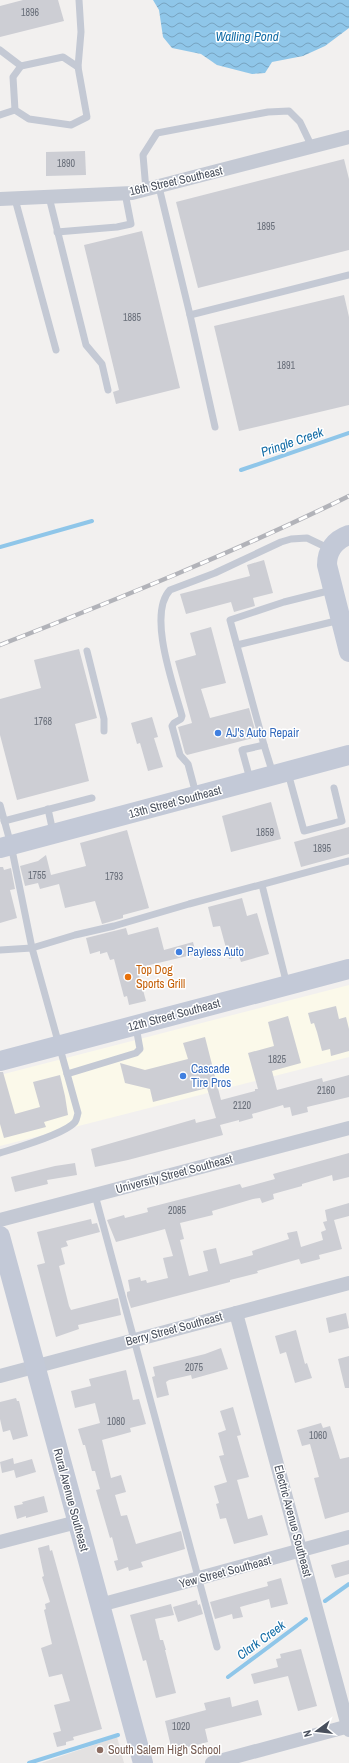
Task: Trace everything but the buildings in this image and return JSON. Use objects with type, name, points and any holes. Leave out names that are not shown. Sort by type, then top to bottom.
[{"type":"main road","points":[[349,535],[335,543],[327,556],[327,565],[349,652]]},
{"type":"main road","name":"13th Street Southeast","points":[[6,847],[349,755]]},
{"type":"main road","name":"12th Street Southeast","points":[[0,1060],[349,969]]},
{"type":"main road","name":"Rural Avenue Southeast","points":[[1,1247],[144,1763]]},
{"type":"street","name":"16th Street Southeast","points":[[0,199],[49,198],[125,193],[152,188],[349,138]]},
{"type":"street","name":"University Street Southeast","points":[[0,1220],[349,1128]]},
{"type":"street","name":"Berry Street Southeast","points":[[0,1376],[349,1283]]},
{"type":"street","name":"Electric Avenue Southeast","points":[[236,1313],[349,1727]]},
{"type":"street","points":[[0,1542],[77,1522]]},
{"type":"street","name":"Yew Street Southeast","points":[[100,1605],[349,1537]]},
{"type":"street","points":[[212,1763],[349,1727]]},
{"type":"lane","points":[[15,110],[29,119],[71,125],[88,117],[78,67],[81,32],[79,0]]},
{"type":"lane","points":[[0,50],[21,66]]},
{"type":"lane","points":[[15,110],[13,77],[21,66],[63,57],[78,67]]},
{"type":"lane","points":[[0,115],[15,110]]},
{"type":"lane","points":[[215,427],[190,315],[143,155],[157,133],[268,112],[289,111],[300,122],[312,147]]},
{"type":"lane","points":[[57,232],[117,227],[131,224],[125,193]]},
{"type":"lane","points":[[49,198],[86,344],[102,364],[108,390]]},
{"type":"lane","points":[[15,199],[56,350]]},
{"type":"lane","points":[[190,315],[349,275]]},
{"type":"lane","points":[[196,796],[188,764],[180,755],[172,726],[181,719],[182,716],[161,639],[162,612],[165,595],[170,590],[215,573],[280,542],[308,538],[330,549]]},
{"type":"lane","points":[[333,590],[284,602],[230,620],[264,745],[280,773],[304,831],[342,821],[334,788]]},
{"type":"lane","points":[[237,645],[341,620]]},
{"type":"lane","points":[[87,652],[104,719],[104,731]]},
{"type":"lane","points":[[251,781],[242,750],[264,745]]},
{"type":"lane","points":[[4,820],[92,798]]},
{"type":"lane","points":[[0,805],[4,820],[6,847],[58,1045],[78,1113],[76,1120],[73,1123],[41,1140],[0,1153]]},
{"type":"lane","points":[[48,810],[54,834]]},
{"type":"lane","points":[[0,950],[32,948],[349,861]]},
{"type":"lane","points":[[262,884],[287,985]]},
{"type":"lane","points":[[67,1074],[136,1053],[140,1049],[135,1025]]},
{"type":"lane","points":[[95,1195],[200,1578],[217,1646]]},
{"type":"shaded area","points":[[349,985],[349,1057],[0,1146],[0,1075]]},
{"type":"shaded area","name":"South Salem High School","points":[[117,1737],[124,1763],[41,1763]]},
{"type":"water","name":"Walling Pond","points":[[153,0],[349,0],[349,28],[325,46],[303,56],[272,62],[265,73],[252,74],[217,65],[201,54],[172,48],[163,37],[159,10]]},
{"type":"waterway","name":"Pringle Creek","points":[[241,470],[349,433]]},
{"type":"waterway","name":"Pringle Creek","points":[[0,547],[92,521]]},
{"type":"waterway","name":"Clark Creek","points":[[325,1601],[349,1584]]},
{"type":"waterway","name":"Clark Creek","points":[[228,1677],[306,1619]]},
{"type":"waterway","name":"Clark Creek","points":[[29,1763],[118,1735]]},
{"type":"railway","points":[[0,645],[176,574],[306,517],[349,496]]},
{"type":"place","name":"AJ's Auto Repair","points":[[218,733]]},
{"type":"place","name":"Payless Auto","points":[[179,952]]},
{"type":"place","name":"Top Dog Sports Grill","points":[[128,977]]},
{"type":"place","name":"Cascade Tire Pros","points":[[183,1076]]},
{"type":"place","name":"South Salem High School","points":[[100,1750]]}]
